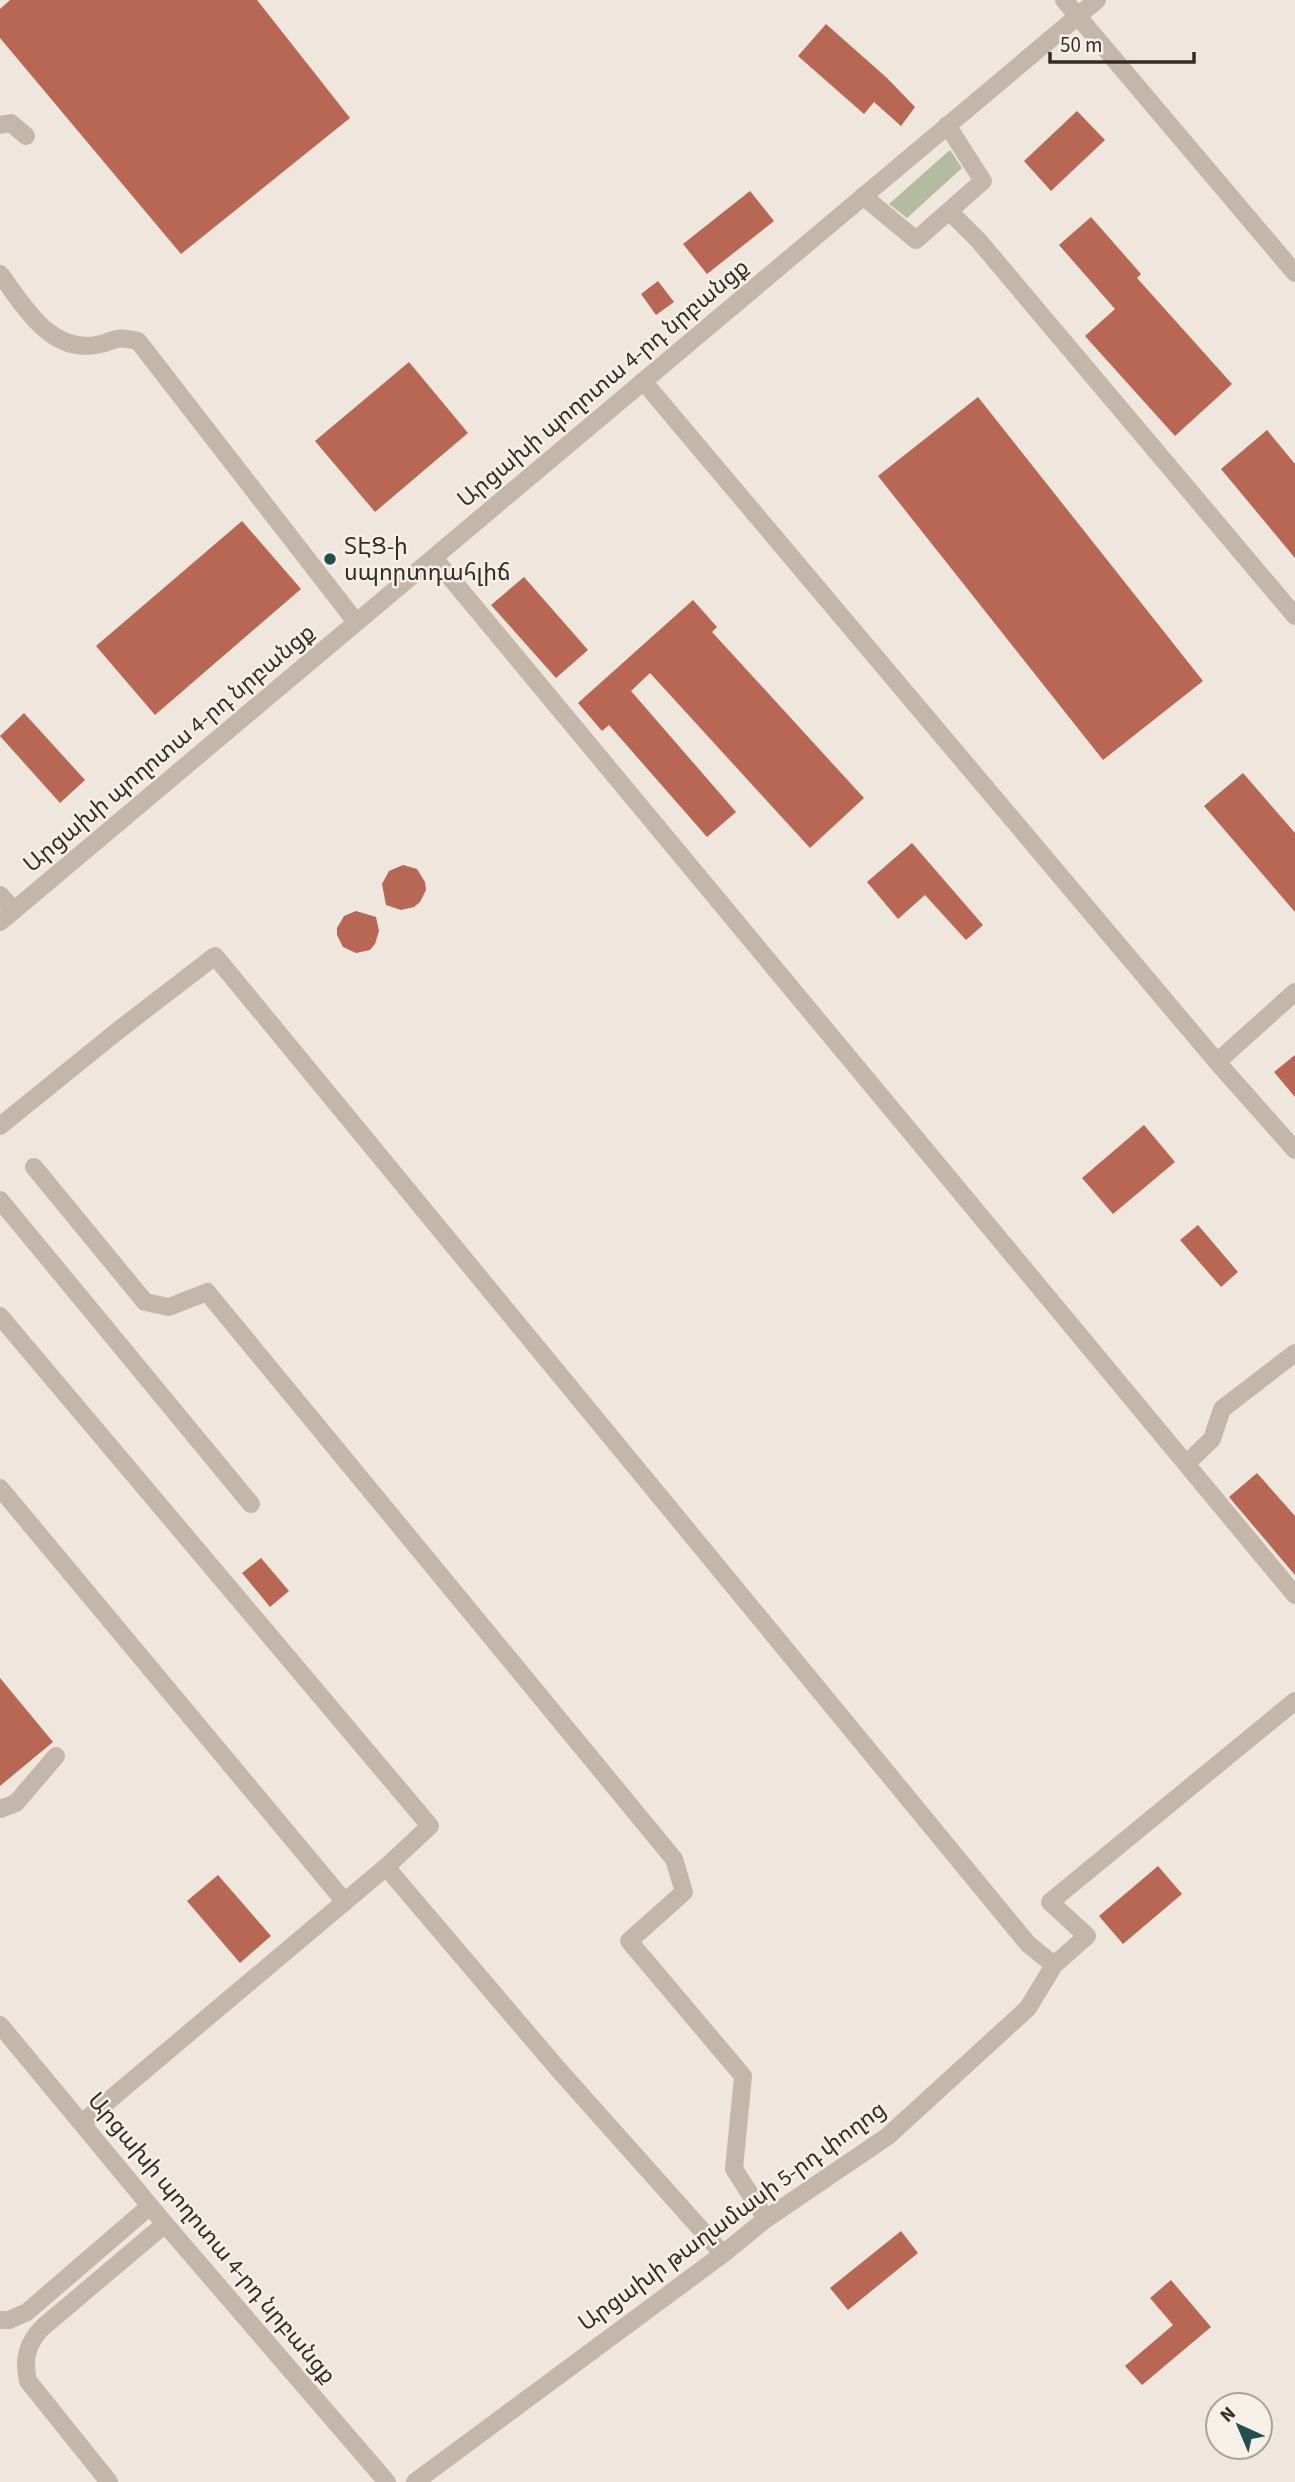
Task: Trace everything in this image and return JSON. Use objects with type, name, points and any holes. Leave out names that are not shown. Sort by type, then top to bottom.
[{"type":"street","points":[[1064,0],[1295,273]]},
{"type":"street","name":"Արցախի պողոտա 4-րդ նրբանցք","points":[[7,916],[1097,0]]},
{"type":"street","points":[[0,125],[11,123],[26,136]]},
{"type":"street","points":[[863,196],[916,240],[983,181],[947,125]]},
{"type":"street","points":[[949,211],[979,241],[1295,616]]},
{"type":"street","points":[[0,274],[46,333],[70,344],[95,345],[119,337],[138,341],[356,622]]},
{"type":"street","points":[[643,381],[1217,1062],[1295,1150]]},
{"type":"street","points":[[434,558],[1295,1595]]},
{"type":"street","points":[[0,895],[7,916]]},
{"type":"street","points":[[0,1126],[215,956],[1028,1944],[1054,1965]]},
{"type":"street","points":[[1217,1062],[1295,992]]},
{"type":"street","points":[[34,1167],[145,1301],[169,1307],[207,1292],[674,1859],[684,1892],[629,1941],[743,2076],[734,2169],[766,2219]]},
{"type":"street","points":[[0,1200],[251,1504]]},
{"type":"street","points":[[0,1317],[430,1826],[345,1902],[82,2123]]},
{"type":"street","points":[[1186,1464],[1212,1439],[1222,1409],[1295,1353]]},
{"type":"street","points":[[0,1488],[345,1902]]},
{"type":"street","name":"Արցախի թաղամասի 5-րդ փողոց","points":[[415,2482],[723,2254],[766,2219],[888,2136],[1028,2008],[1054,1965],[1087,1936],[1049,1902],[1295,1701]]},
{"type":"street","points":[[0,1809],[16,1803],[56,1756]]},
{"type":"street","points":[[386,1867],[558,2069],[723,2254]]},
{"type":"street","name":"Արցախի պողոտա 4-րդ նրբանցք","points":[[0,2025],[165,2224],[387,2482]]},
{"type":"street","points":[[0,2320],[9,2320],[27,2312],[150,2206]]},
{"type":"street","points":[[109,2482],[28,2381],[26,2354],[31,2339],[43,2327],[165,2224]]},
{"type":"green space","points":[[950,150],[962,168],[907,218],[889,204]]},
{"type":"building","points":[[10,0],[257,0],[350,118],[181,254],[0,38],[0,9]]},
{"type":"building","points":[[826,24],[887,78],[915,107],[901,126],[874,102],[864,114],[798,56]]},
{"type":"building","points":[[1077,111],[1105,140],[1051,191],[1024,161]]},
{"type":"building","points":[[750,191],[774,221],[707,274],[683,244]]},
{"type":"building","points":[[1091,217],[1141,274],[1137,278],[1232,384],[1175,436],[1085,336],[1115,309],[1059,245]]},
{"type":"building","points":[[658,281],[674,302],[656,315],[641,294]]},
{"type":"building","points":[[409,362],[468,433],[375,512],[315,441]]},
{"type":"building","points":[[978,397],[1203,681],[1103,760],[878,476]]},
{"type":"building","points":[[1267,430],[1295,464],[1295,558],[1221,469]]},
{"type":"building","points":[[242,521],[301,589],[155,715],[96,646]]},
{"type":"building","points":[[524,577],[588,650],[556,678],[491,605]]},
{"type":"building","points":[[693,600],[717,627],[712,632],[864,798],[810,848],[650,673],[631,691],[736,812],[707,837],[609,725],[602,731],[578,703]]},
{"type":"building","points":[[24,713],[85,780],[60,803],[0,736]]},
{"type":"building","points":[[1243,773],[1295,833],[1295,912],[1204,806]]},
{"type":"building","points":[[912,843],[983,925],[966,940],[925,895],[898,919],[867,882]]},
{"type":"building","points":[[403,865],[417,869],[425,882],[426,890],[414,907],[401,910],[386,905],[382,884],[389,871]]},
{"type":"building","points":[[356,911],[376,917],[379,931],[370,950],[356,953],[343,947],[337,935],[337,928],[344,916]]},
{"type":"building","points":[[1295,1055],[1295,1097],[1274,1072]]},
{"type":"building","points":[[1144,1125],[1175,1162],[1113,1214],[1082,1178]]},
{"type":"building","points":[[1198,1225],[1238,1272],[1221,1287],[1180,1240]]},
{"type":"building","points":[[1257,1473],[1295,1516],[1295,1575],[1229,1497]]},
{"type":"building","points":[[261,1558],[289,1591],[270,1607],[242,1573]]},
{"type":"building","points":[[0,1678],[53,1742],[0,1786]]},
{"type":"building","points":[[1158,1866],[1182,1894],[1123,1944],[1099,1916]]},
{"type":"building","points":[[218,1875],[271,1936],[240,1963],[187,1901]]},
{"type":"building","points":[[901,2231],[918,2253],[848,2310],[830,2288]]},
{"type":"building","points":[[1171,2280],[1211,2327],[1142,2385],[1125,2366],[1173,2325],[1150,2298]]},
{"type":"place","name":"ՏԷՑ-ի սպորտդահլիճ","points":[[330,559]]}]
